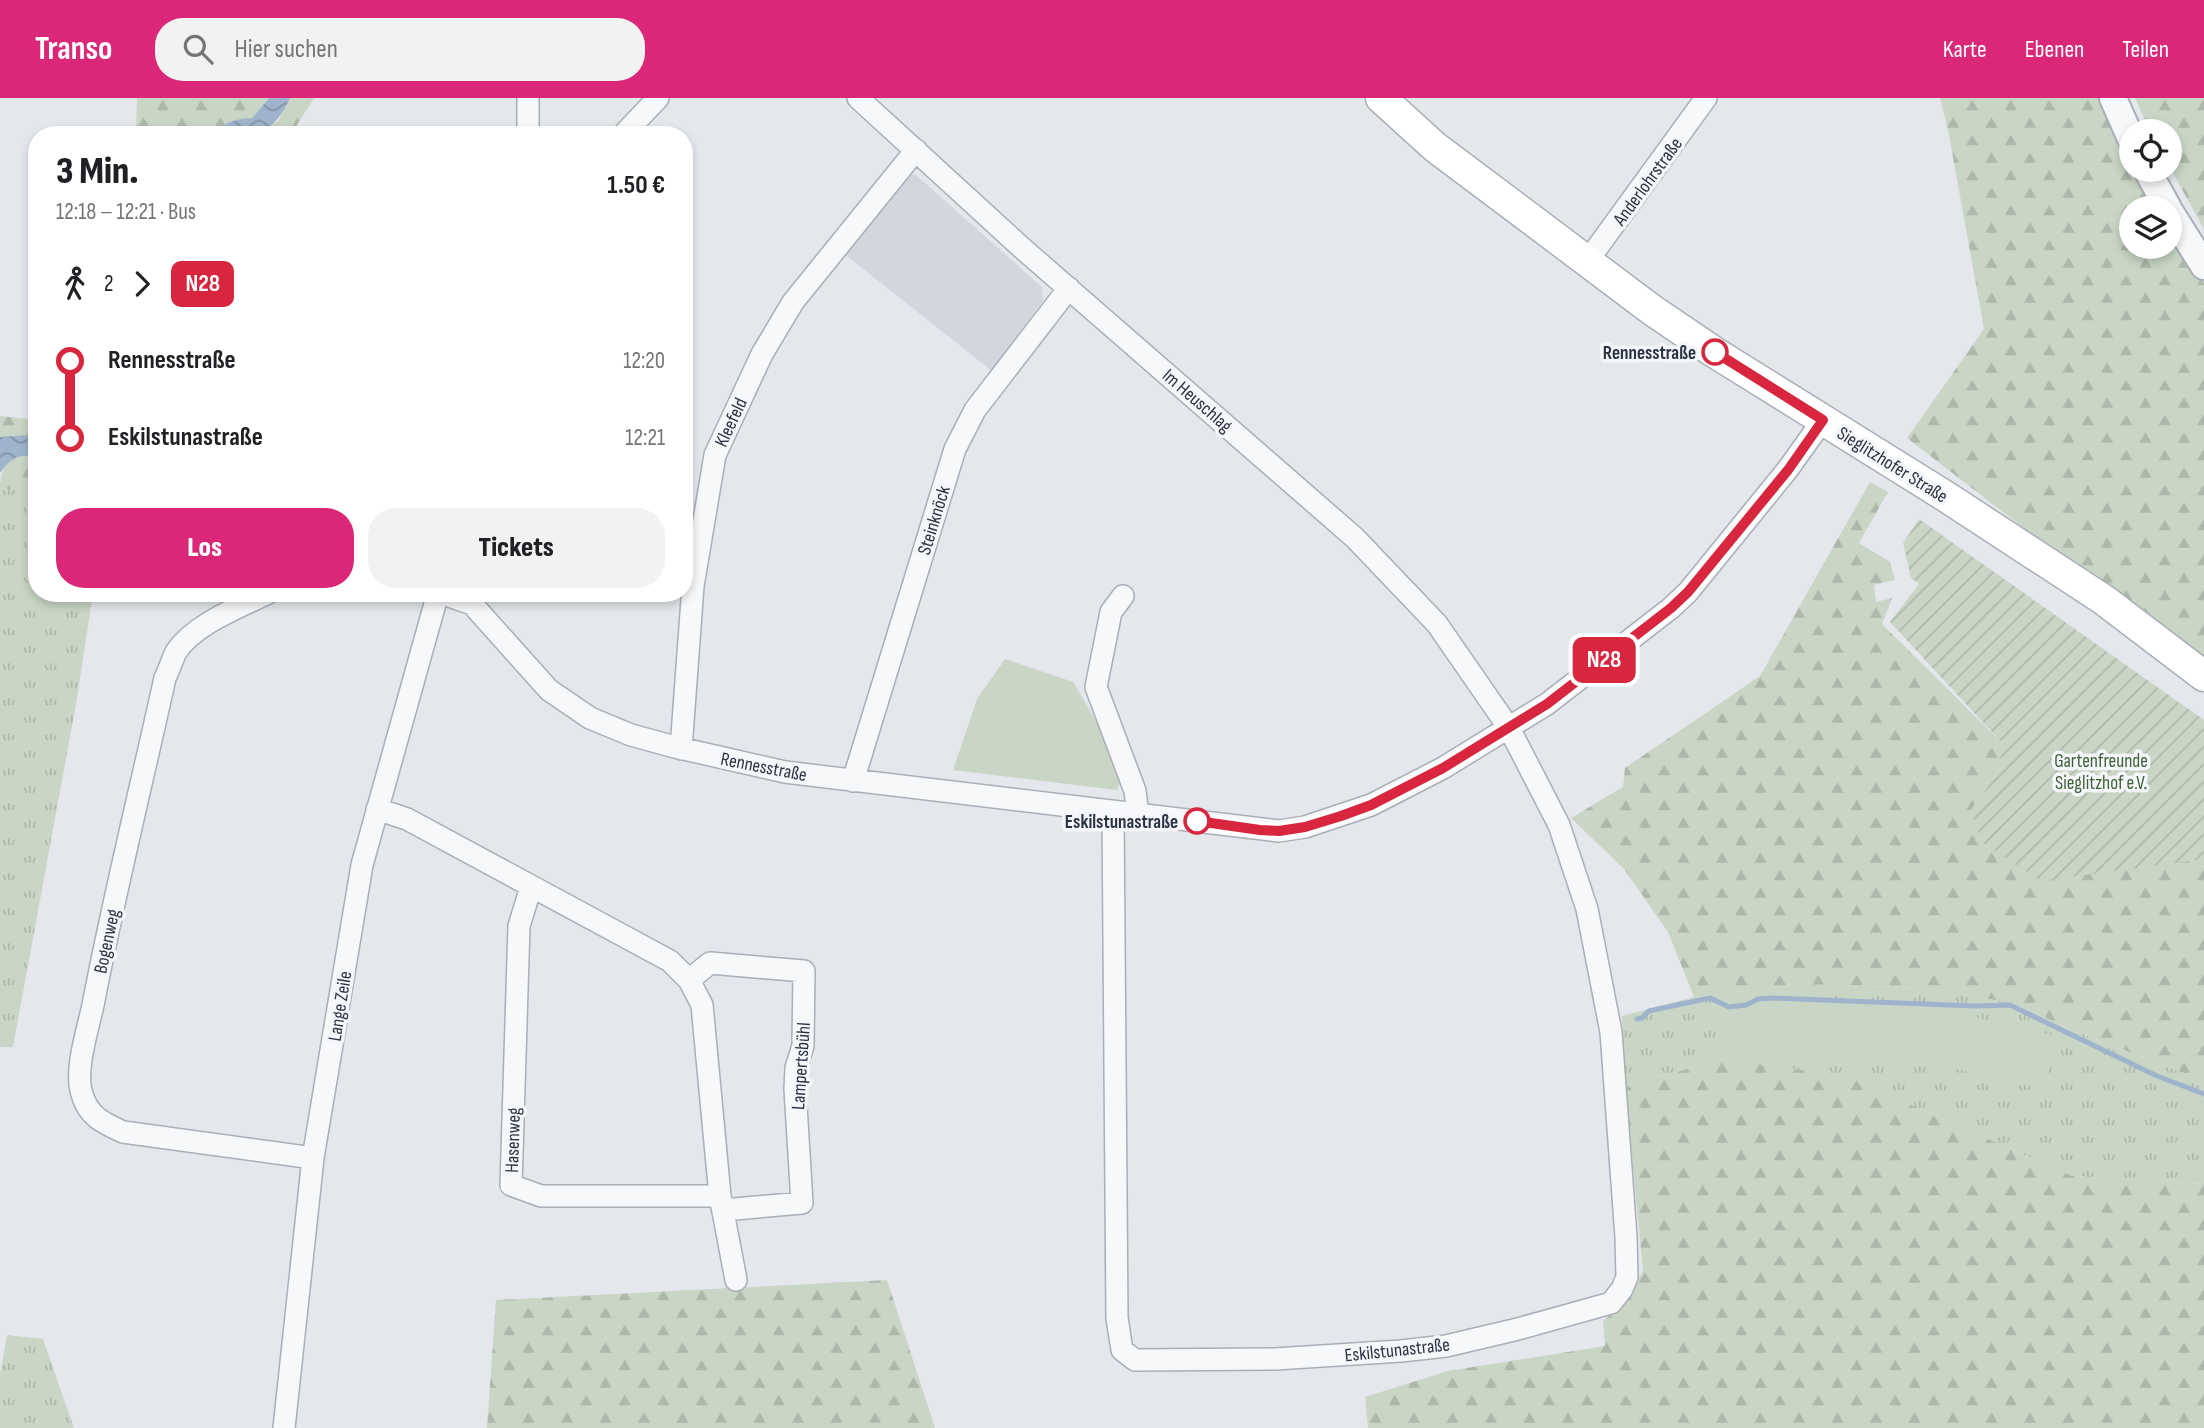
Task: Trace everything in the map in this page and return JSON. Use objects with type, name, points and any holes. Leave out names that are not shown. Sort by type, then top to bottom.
[{"type":"main road","name":"Sieglitzhofer Straße","points":[[1381,98],[1435,147],[1586,263],[1714,352],[2104,600],[2204,676]]},
{"type":"street","points":[[528,98],[528,126]]},
{"type":"street","points":[[632,126],[658,98]]},
{"type":"street","name":"Im Heuschlag","points":[[858,98],[1366,549],[1437,624],[1509,728]]},
{"type":"street","name":"Anderlohrstraße","points":[[1586,263],[1706,98]]},
{"type":"street","points":[[2113,98],[2122,119]]},
{"type":"street","name":"Kleefeld","points":[[693,586],[715,455],[762,354],[793,302],[916,150]]},
{"type":"street","points":[[2182,231],[2204,266]]},
{"type":"street","name":"Steinknöck","points":[[853,781],[955,449],[975,410],[1069,288]]},
{"type":"street","name":"Rennesstraße","points":[[466,602],[472,604],[549,690],[590,718],[681,749],[785,772],[1279,831],[1305,827],[1371,805],[1443,768],[1547,704],[1688,592],[1788,470],[1823,420]]},
{"type":"street","points":[[1123,596],[1111,612],[1096,687],[1135,791],[1138,815]]},
{"type":"street","name":"Bogenweg","points":[[250,602],[219,617],[195,634],[177,651],[165,678],[100,966],[80,1069],[80,1092],[88,1110],[100,1122],[123,1132],[313,1158]]},
{"type":"street","name":"Lange Zeile","points":[[284,1428],[313,1158],[362,865],[437,602]]},
{"type":"street","name":"Kleefeld","points":[[681,749],[692,602]]},
{"type":"street","name":"Eskilstunastraße","points":[[1113,812],[1117,1318],[1122,1350],[1135,1360],[1275,1359],[1401,1352],[1446,1346],[1611,1303],[1627,1277],[1611,1032],[1587,909],[1558,821],[1509,728]]},
{"type":"street","points":[[377,809],[407,819],[670,961],[689,980],[702,1005],[721,1203],[736,1280]]},
{"type":"street","name":"Hasenweg","points":[[531,887],[519,926],[511,1185],[541,1196],[721,1203]]},
{"type":"street","name":"Lampertsbühl","points":[[689,980],[710,963],[804,971],[803,1046],[796,1069],[794,1089],[802,1203],[721,1203]]},
{"type":"shaded area","points":[[904,175],[916,175],[1042,287],[1043,301],[992,371],[842,252]]},
{"type":"green space","points":[[137,98],[269,98],[252,119],[222,126],[136,126]]},
{"type":"green space","points":[[290,98],[314,98],[296,126],[270,126],[278,121]]},
{"type":"green space","points":[[1940,98],[2104,98],[2119,132],[2119,182],[2143,182],[2150,196],[2119,196],[2119,259],[2182,259],[2182,248],[2204,283],[2204,667],[1907,438],[1984,329]]},
{"type":"green space","points":[[2135,98],[2204,98],[2204,229],[2178,182],[2182,182],[2182,119],[2145,119]]},
{"type":"green space","points":[[0,416],[28,419],[28,437],[0,437]]},
{"type":"green space","points":[[21,455],[28,455],[28,485],[0,488],[4,468],[11,460]]},
{"type":"green space","points":[[1870,482],[1888,492],[1859,543],[1890,562],[1895,580],[1874,585],[1876,602],[1892,598],[1882,624],[2002,743],[1999,771],[1971,810],[1981,842],[2041,880],[2204,859],[2204,1081],[2075,1031],[2012,1003],[1926,988],[1803,984],[1694,997],[1668,932],[1624,869],[1571,818],[1623,787],[1625,768],[1760,676]]},
{"type":"green space","points":[[28,483],[28,602],[92,602],[76,704],[13,1047],[0,1047],[0,488],[9,489]]},
{"type":"green space","name":"Gartenfreunde Sieglitzhof e.V.","points":[[1919,519],[2204,720],[2204,859],[2041,881],[1981,842],[1971,810],[1999,771],[2002,743],[1890,622],[1919,584],[1911,578],[1903,543]]},
{"type":"green space","points":[[1005,659],[1073,682],[1102,731],[1121,780],[1117,790],[953,770],[977,699]]},
{"type":"green space","points":[[1803,984],[1926,988],[2012,1003],[2075,1031],[2204,1081],[2204,1184],[2072,1176],[1845,1076],[1722,1059],[1625,1087],[1622,1016],[1694,997]]},
{"type":"green space","points":[[1775,993],[1914,1007],[1964,1015],[2056,1036],[2045,1089],[1953,1068],[1778,1062],[1723,1055],[1717,998]]},
{"type":"green space","points":[[1722,1059],[1845,1076],[2072,1176],[2204,1184],[2204,1428],[1368,1428],[1365,1397],[1448,1371],[1605,1346],[1603,1321],[1631,1296],[1643,1270],[1625,1087]]},
{"type":"green space","points":[[887,1280],[935,1428],[487,1428],[496,1300]]},
{"type":"green space","points":[[7,1335],[43,1339],[74,1428],[0,1428],[0,1374]]},
{"type":"water","points":[[269,98],[290,98],[282,113],[270,126],[222,126],[252,118]]},
{"type":"water","points":[[28,435],[28,456],[15,458],[0,473],[0,437]]},
{"type":"waterway","points":[[1637,1019],[1649,1011],[1710,998],[1729,1007],[1746,1005],[1758,999],[1774,998],[2010,1005],[2157,1076],[2204,1094]]},
{"type":"bus line","name":"N28","points":[[1197,821],[1279,831],[1305,827],[1371,805],[1487,743],[1547,704],[1671,608],[1706,573],[1788,470],[1823,420],[1715,352]]},
{"type":"place","name":"Rennesstraße","points":[[1715,352]]},
{"type":"place","name":"Eskilstunastraße","points":[[1197,821]]}]
